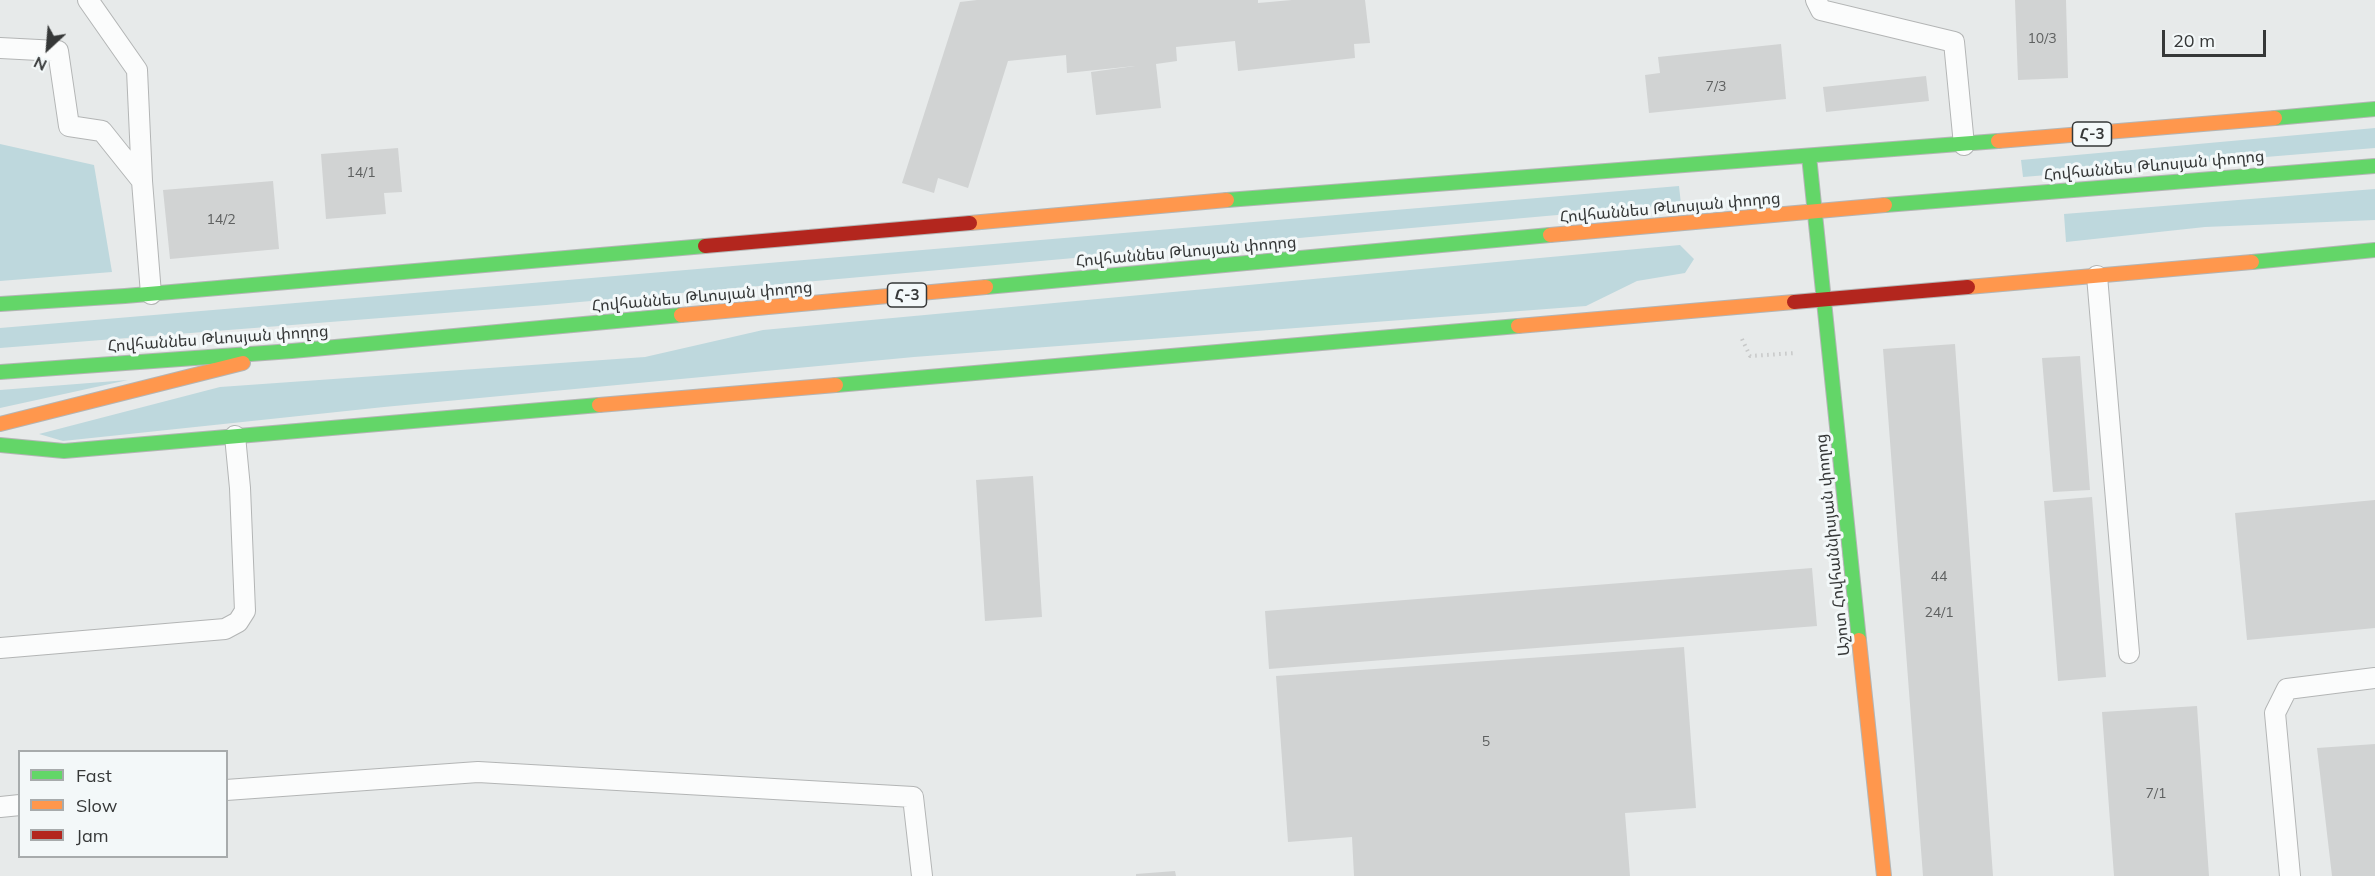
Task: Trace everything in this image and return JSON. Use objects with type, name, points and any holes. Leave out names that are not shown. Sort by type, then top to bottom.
[{"type":"main road","name":"Հ-3","points":[[0,304],[151,294],[1452,181],[1644,170],[2375,109]]},
{"type":"main road","name":"Աշոտ Հովհաննիսյան փողոց","points":[[1809,156],[1884,876]]},
{"type":"main road","name":"Հովհաննես Թևոսյան փողոց","points":[[0,372],[292,351],[1814,211],[2375,165]]},
{"type":"main road","points":[[0,445],[64,451],[2097,276],[2375,250]]},
{"type":"main road","points":[[0,424],[292,351]]},
{"type":"lane","points":[[88,0],[137,70],[142,181],[151,294]]},
{"type":"lane","points":[[1816,0],[1821,10],[1954,42],[1964,145]]},
{"type":"lane","points":[[0,48],[58,51],[69,126],[102,131],[142,181]]},
{"type":"lane","points":[[2097,276],[2129,653]]},
{"type":"lane","points":[[0,648],[225,629],[238,622],[245,611],[240,488],[235,436]]},
{"type":"lane","points":[[2290,876],[2275,712],[2287,689],[2375,678]]},
{"type":"lane","points":[[228,790],[478,772],[913,797],[922,876]]},
{"type":"lane","points":[[0,807],[18,805]]},
{"type":"path","points":[[1740,336],[1750,356],[1799,353]]},
{"type":"shaded area","points":[[2375,128],[2375,148],[2023,177],[2021,160]]},
{"type":"shaded area","points":[[0,144],[94,165],[112,272],[0,281]]},
{"type":"shaded area","points":[[1679,186],[1681,204],[546,305],[0,348],[0,328]]},
{"type":"shaded area","points":[[2375,189],[2375,220],[2205,227],[2066,242],[2064,214]]},
{"type":"shaded area","points":[[1680,245],[1694,259],[1685,273],[1637,281],[1586,306],[914,357],[384,407],[63,441],[39,434],[220,387],[645,357],[763,330]]},
{"type":"shaded area","points":[[128,380],[0,408],[0,390]]},
{"type":"building","points":[[977,0],[1258,0],[1258,3],[1292,0],[1365,0],[1370,43],[1354,44],[1355,58],[1238,71],[1235,41],[1176,47],[1177,61],[1156,64],[1161,108],[1096,115],[1091,72],[1135,66],[1067,73],[1066,55],[1008,61],[968,188],[938,178],[934,193],[902,183],[960,2]]},
{"type":"building","points":[[2015,0],[2066,0],[2068,78],[2018,80]]},
{"type":"building","points":[[1781,44],[1786,99],[1649,113],[1645,75],[1660,73],[1658,57]]},
{"type":"building","points":[[1926,76],[1929,101],[1826,112],[1823,87]]},
{"type":"building","points":[[398,148],[402,192],[384,193],[386,214],[326,219],[321,154]]},
{"type":"building","points":[[273,181],[279,249],[170,259],[163,190]]},
{"type":"building","points":[[1955,344],[1993,876],[1923,876],[1883,349]]},
{"type":"building","points":[[2080,356],[2090,490],[2053,492],[2042,358]]},
{"type":"building","points":[[1033,476],[1042,617],[985,621],[976,480]]},
{"type":"building","points":[[2092,497],[2106,677],[2058,681],[2044,501]]},
{"type":"building","points":[[2375,500],[2375,628],[2247,640],[2235,513]]},
{"type":"building","points":[[1812,568],[1817,626],[1269,669],[1265,611]]},
{"type":"building","points":[[1684,647],[1696,808],[1625,813],[1630,876],[1354,876],[1352,837],[1288,842],[1276,676]]},
{"type":"building","points":[[2197,706],[2209,876],[2114,876],[2102,712]]},
{"type":"building","points":[[2375,744],[2375,876],[2332,876],[2317,748]]},
{"type":"building","points":[[1175,871],[1176,876],[1136,876],[1136,874]]},
{"type":"traffic: fast","points":[[2275,118],[2375,109]]},
{"type":"traffic: fast","points":[[1227,200],[1998,141]]},
{"type":"traffic: fast","points":[[1809,156],[1859,640]]},
{"type":"traffic: fast","points":[[1885,205],[2375,166]]},
{"type":"traffic: fast","points":[[986,287],[1550,235]]},
{"type":"traffic: fast","points":[[0,304],[125,296],[705,246]]},
{"type":"traffic: fast","points":[[2252,262],[2375,250]]},
{"type":"traffic: fast","points":[[0,372],[292,351],[681,315]]},
{"type":"traffic: fast","points":[[836,385],[1518,326]]},
{"type":"traffic: fast","points":[[0,445],[64,451],[599,405]]},
{"type":"traffic: slow","points":[[1998,141],[2275,118]]},
{"type":"traffic: slow","points":[[970,223],[1227,200]]},
{"type":"traffic: slow","points":[[1550,235],[1885,205]]},
{"type":"traffic: slow","points":[[1968,287],[2252,262]]},
{"type":"traffic: slow","points":[[681,315],[986,287]]},
{"type":"traffic: slow","points":[[1518,326],[1794,302]]},
{"type":"traffic: slow","points":[[0,424],[243,363]]},
{"type":"traffic: slow","points":[[599,405],[836,385]]},
{"type":"traffic: slow","points":[[1859,640],[1884,876]]},
{"type":"traffic: jam","points":[[705,246],[970,223]]},
{"type":"traffic: jam","points":[[1794,302],[1968,287]]}]
